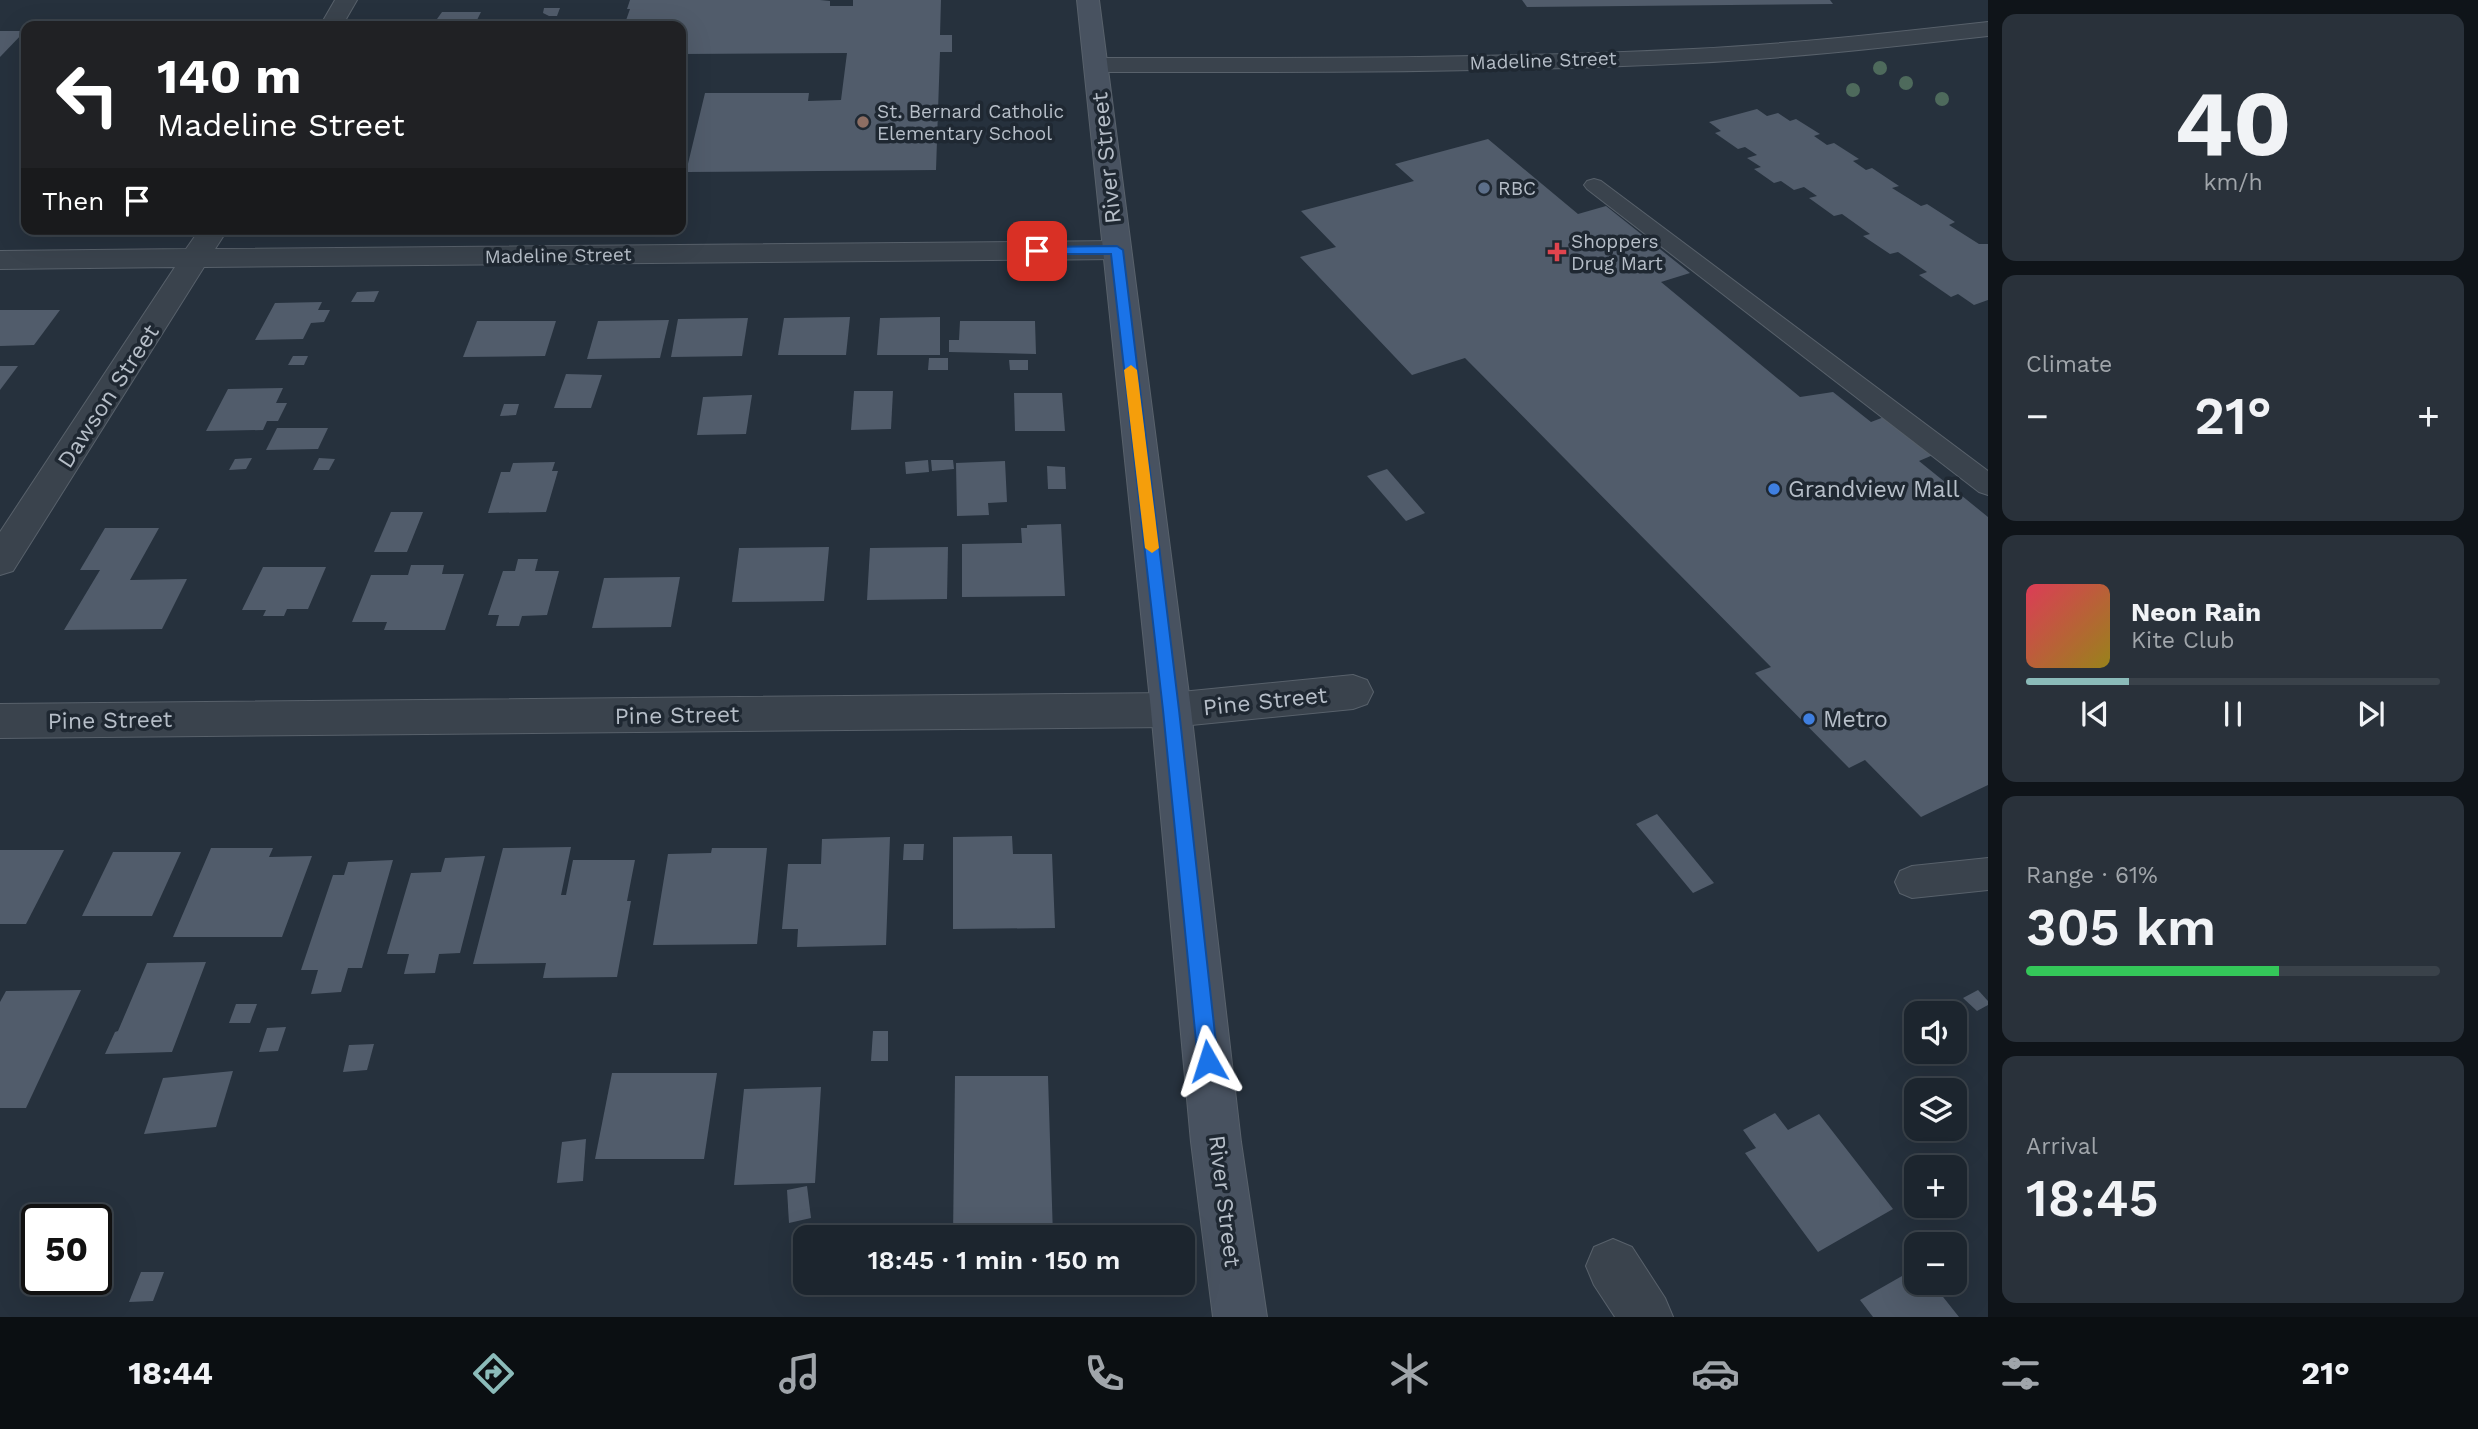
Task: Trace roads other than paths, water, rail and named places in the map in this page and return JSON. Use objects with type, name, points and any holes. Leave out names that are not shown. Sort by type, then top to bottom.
[{"type":"main road","name":"River Street","points":[[1088,0],[1171,710],[1216,1142],[1240,1317]]},
{"type":"street","points":[[334,21],[346,0]]},
{"type":"street","name":"Madeline Street","points":[[1096,65],[1357,66],[1693,56],[1832,46],[1988,29]]},
{"type":"street","name":"Dawson Street","points":[[0,561],[210,235]]},
{"type":"street","name":"Madeline Street","points":[[0,260],[1117,250]]},
{"type":"street","name":"Pine Street","points":[[0,721],[1171,710],[1353,692]]},
{"type":"street","points":[[1613,1266],[1646,1317]]},
{"type":"lane","points":[[1594,185],[1988,485]]},
{"type":"lane","points":[[1912,882],[1988,874]]},
{"type":"place","name":"St. Bernard Catholic Elementary School","points":[[863,122]]},
{"type":"place","name":"RBC","points":[[1484,188]]},
{"type":"place","name":"Shoppers Drug Mart","points":[[1557,252]]},
{"type":"place","name":"Grandview Mall","points":[[1774,489]]},
{"type":"place","name":"Metro","points":[[1809,719]]}]
